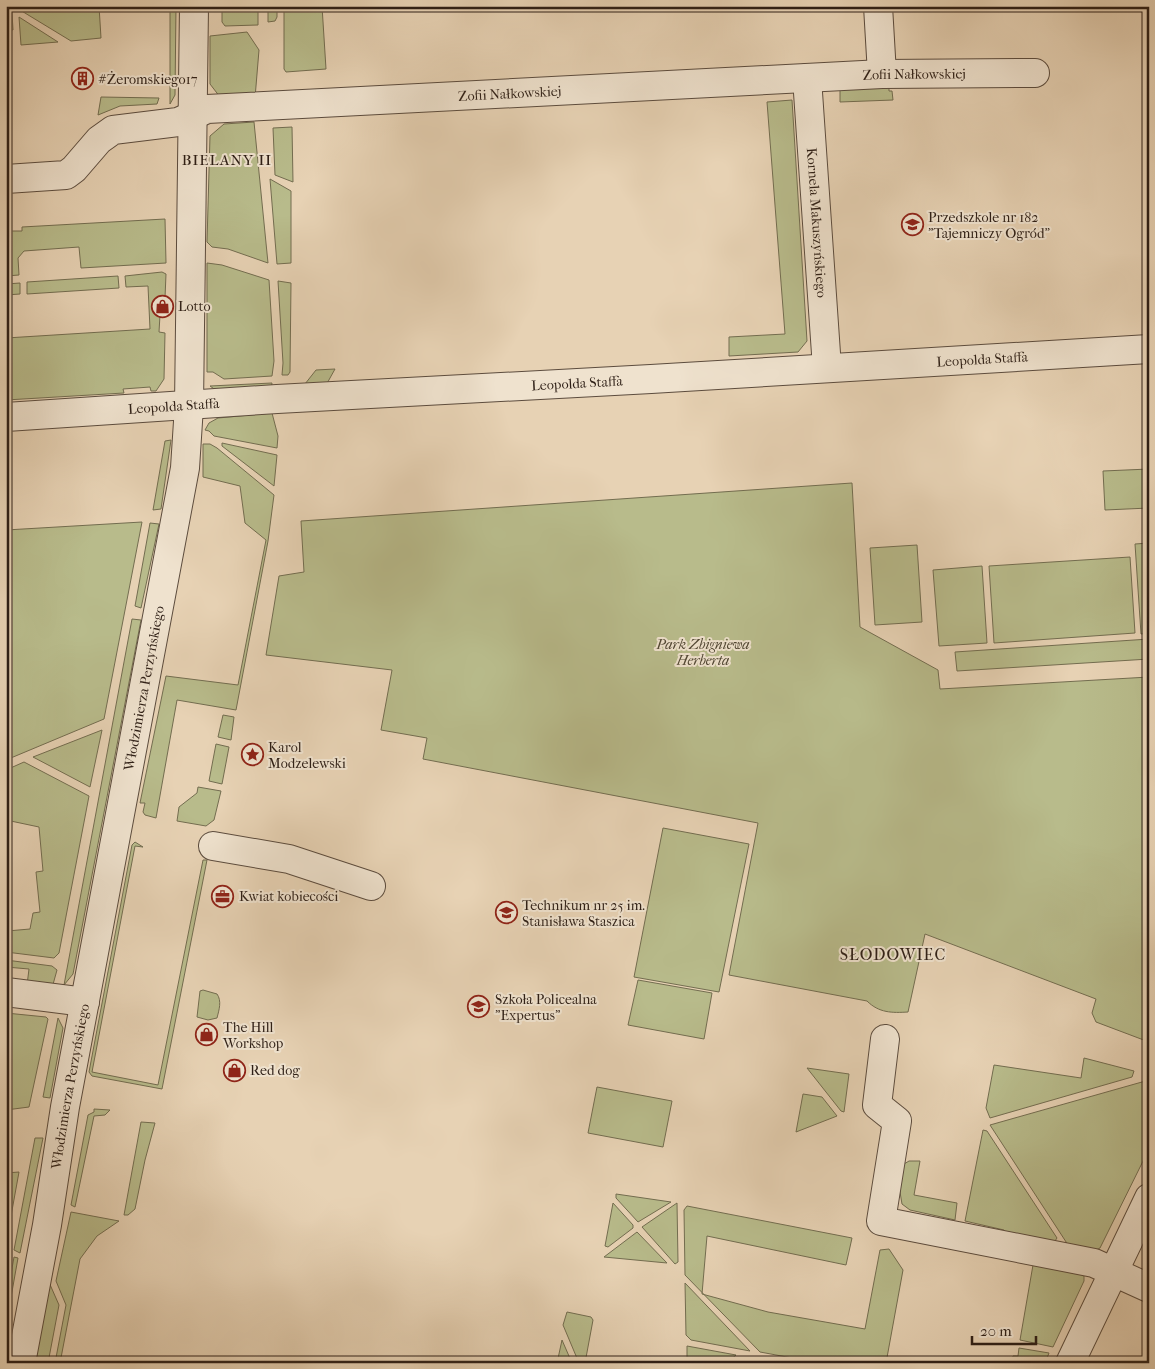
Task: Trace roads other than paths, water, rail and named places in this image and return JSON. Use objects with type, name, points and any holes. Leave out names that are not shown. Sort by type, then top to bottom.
[{"type":"street","name":"Włodzimierza Perzyńskiego","points":[[21,1363],[85,1002],[185,468],[189,406],[194,6]]},
{"type":"street","points":[[878,6],[882,74]]},
{"type":"street","name":"Zofii Nałkowskiej","points":[[6,179],[66,175],[74,169],[99,140],[113,130],[178,122],[207,109],[882,74],[1036,73]]},
{"type":"street","name":"Kornela Makuszyńskiego","points":[[807,78],[827,368]]},
{"type":"street","name":"Leopolda Staffa","points":[[6,417],[277,399],[1149,348]]},
{"type":"street","points":[[213,846],[289,859],[371,886]]},
{"type":"street","points":[[6,992],[85,1002]]},
{"type":"street","points":[[885,1040],[877,1105],[897,1121],[881,1221],[1094,1263],[1149,1288]]},
{"type":"street","points":[[1070,1363],[1149,1198]]},
{"type":"place","name":"#Żeromskiego17","points":[[82,79]]},
{"type":"place","name":"Przedszkole nr 182 \"Tajemniczy Ogród\"","points":[[912,225]]},
{"type":"place","name":"Lotto","points":[[162,306]]},
{"type":"place","name":"Karol Modzelewski","points":[[252,755]]},
{"type":"place","name":"Kwiat kobiecości","points":[[223,896]]},
{"type":"place","name":"Technikum nr 25 im. Stanisława Staszica","points":[[506,913]]},
{"type":"place","name":"Szkoła Policealna \"Expertus\"","points":[[479,1007]]},
{"type":"place","name":"The Hill Workshop","points":[[207,1035]]},
{"type":"place","name":"Red dog","points":[[234,1070]]},
{"type":"district","name":"BIELANY II","points":[[227,160]]},
{"type":"district","name":"SŁODOWIEC","points":[[893,954]]},
{"type":"park label","name":"Park Zbigniewa Herberta","points":[[703,652]]}]
